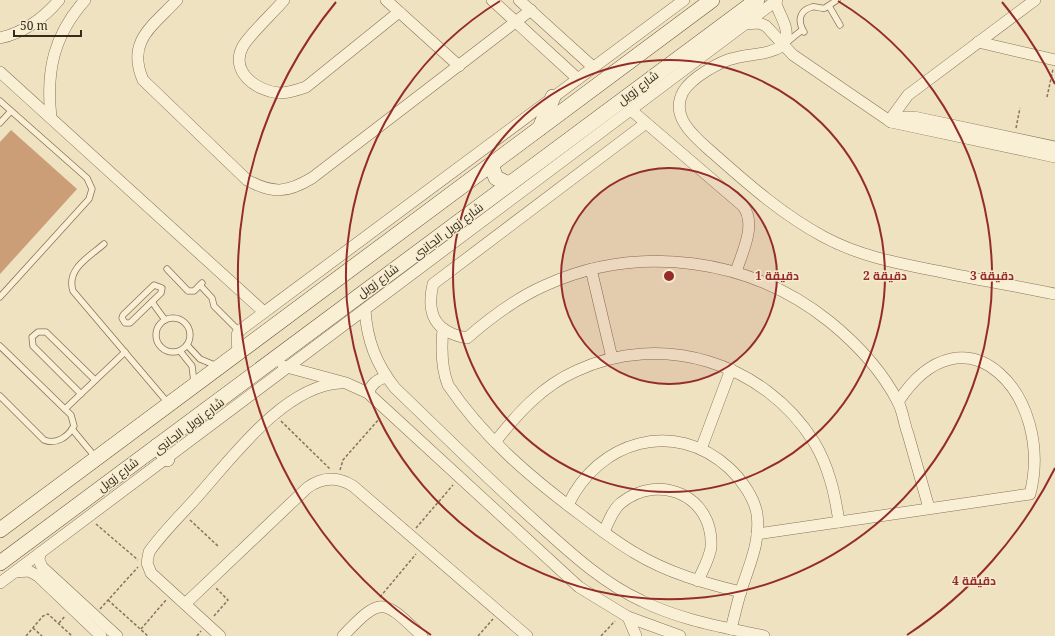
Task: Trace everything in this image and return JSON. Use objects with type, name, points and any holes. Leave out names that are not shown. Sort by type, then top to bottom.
[{"type":"main road","name":"شارع زويل","points":[[0,530],[712,0]]},
{"type":"main road","name":"شارع زويل","points":[[0,563],[509,184],[552,160],[757,0]]},
{"type":"main road","points":[[540,129],[553,97]]},
{"type":"main road","points":[[491,165],[496,178],[509,184]]},
{"type":"main road","points":[[462,187],[476,195],[481,205]]},
{"type":"main road","points":[[157,446],[167,459]]},
{"type":"street","points":[[0,38],[25,28],[42,17],[59,0]]},
{"type":"street","points":[[51,118],[49,97],[50,76],[54,54],[61,34],[71,15],[85,0]]},
{"type":"street","points":[[177,0],[142,38],[137,52],[137,66],[143,80],[247,180],[262,188],[280,191],[297,187],[312,178],[531,10]]},
{"type":"street","points":[[284,0],[244,46],[240,56],[240,66],[244,76],[254,85],[266,91],[280,93],[293,92],[306,87],[399,12]]},
{"type":"street","points":[[386,0],[459,66]]},
{"type":"street","points":[[492,0],[578,79]]},
{"type":"street","points":[[520,0],[593,67]]},
{"type":"street","points":[[238,354],[237,335],[239,331],[684,0]]},
{"type":"street","points":[[776,0],[787,28],[784,44],[768,53],[734,58],[722,62],[689,85],[681,98],[680,105],[683,121],[692,134],[754,190],[788,216],[825,238],[865,255],[907,265],[1055,294]]},
{"type":"street","name":"شارع زويل الجانبى","points":[[0,583],[365,310],[552,160],[631,110],[776,0]]},
{"type":"street","points":[[890,121],[908,95],[1035,0]]},
{"type":"street","points":[[743,24],[759,23],[766,26],[793,55],[804,64],[890,121],[1055,157]]},
{"type":"street","points":[[978,42],[1054,64]]},
{"type":"street","points":[[0,72],[264,312]]},
{"type":"street","points":[[631,110],[743,206],[747,212],[750,225],[736,272]]},
{"type":"street","points":[[890,121],[906,116],[914,116],[1055,147]]},
{"type":"street","points":[[646,123],[433,284],[429,300],[433,316],[443,329],[454,336],[467,338],[491,318],[524,296],[553,282],[591,269],[627,262],[664,261],[700,264],[736,272],[776,287],[818,313],[846,335],[875,366],[898,402],[929,508]]},
{"type":"street","points":[[591,269],[612,358]]},
{"type":"street","points":[[365,310],[371,345],[379,365],[395,388],[527,514],[589,568],[642,602],[671,614],[764,636]]},
{"type":"street","points":[[443,329],[442,360],[444,375],[448,385],[495,442],[537,481],[604,532],[636,554],[698,581],[741,592]]},
{"type":"street","points":[[495,442],[514,417],[542,391],[575,371],[612,358],[654,353],[684,355],[731,369],[756,383],[767,391],[798,420],[814,443],[826,468],[835,495],[839,522]]},
{"type":"street","points":[[898,402],[908,387],[920,375],[935,366],[951,360],[968,357],[986,359],[1007,366]]},
{"type":"street","points":[[268,363],[346,383],[368,393],[579,587],[625,615],[680,636]]},
{"type":"street","points":[[701,449],[731,369]]},
{"type":"street","points":[[368,393],[371,385],[386,377]]},
{"type":"street","points":[[220,636],[151,572],[147,563],[152,548],[241,448],[274,414],[289,402],[314,389],[332,384],[346,383]]},
{"type":"street","points":[[568,505],[574,490],[589,471],[608,456],[630,446],[654,441],[678,442],[701,449],[720,460],[736,475],[749,493],[757,514],[757,534],[754,556],[741,592],[731,629]]},
{"type":"street","points":[[757,534],[1030,494],[1043,475]]},
{"type":"street","points":[[185,604],[313,484],[327,479],[341,480],[353,486],[498,613],[527,636]]},
{"type":"street","points":[[604,532],[620,504],[638,492],[660,488],[681,493],[699,507],[709,526],[711,548],[698,581]]},
{"type":"street","points":[[40,553],[39,560],[42,567],[117,636]]},
{"type":"street","points":[[15,572],[24,571],[38,576],[101,636]]},
{"type":"street","points":[[343,636],[368,611],[376,607],[392,609],[422,636]]},
{"type":"street","points":[[625,615],[636,636]]},
{"type":"lane","points":[[784,44],[803,31],[799,21],[803,13],[813,7],[822,9],[837,0]]},
{"type":"lane","points":[[829,6],[840,25]]},
{"type":"lane","points":[[0,297],[89,199],[92,192],[91,185],[87,178],[12,111],[1,104]]},
{"type":"lane","points":[[0,123],[12,111]]},
{"type":"lane","points":[[104,244],[74,271],[72,286],[73,291],[169,405]]},
{"type":"lane","points":[[167,269],[188,291],[194,291],[201,284],[212,298],[214,306],[239,331]]},
{"type":"lane","points":[[158,285],[162,291],[152,302],[130,323],[126,323],[123,320],[123,315],[152,286],[158,285]]},
{"type":"lane","points":[[152,302],[165,320]]},
{"type":"lane","points":[[179,319],[186,324],[190,332],[187,345],[180,351],[167,351],[157,343],[157,329],[165,320],[179,319]]},
{"type":"lane","points":[[81,394],[33,346],[32,337],[38,332],[46,332],[95,380]]},
{"type":"lane","points":[[187,345],[200,359],[219,367]]},
{"type":"lane","points":[[0,346],[65,409],[73,418],[74,426],[57,441],[44,440],[0,396]]},
{"type":"lane","points":[[180,351],[192,366],[194,386]]},
{"type":"lane","points":[[65,409],[125,352]]},
{"type":"lane","points":[[72,429],[96,459]]},
{"type":"path","points":[[1047,97],[1054,64]]},
{"type":"path","points":[[1014,138],[1020,108]]},
{"type":"path","points":[[341,480],[340,468],[343,460],[388,410]]},
{"type":"path","points":[[274,414],[341,480]]},
{"type":"path","points":[[410,535],[459,478]]},
{"type":"path","points":[[183,513],[219,547]]},
{"type":"path","points":[[88,517],[132,557],[147,563]]},
{"type":"path","points":[[368,611],[422,546]]},
{"type":"path","points":[[94,615],[137,569],[147,563]]},
{"type":"path","points":[[197,636],[228,600],[209,581]]},
{"type":"path","points":[[141,629],[172,592]]},
{"type":"path","points":[[108,600],[148,636]]},
{"type":"path","points":[[478,636],[498,613]]},
{"type":"path","points":[[26,636],[43,616],[48,614],[72,636]]},
{"type":"path","points":[[601,636],[625,615]]},
{"type":"path","points":[[33,628],[42,636]]},
{"type":"building","points":[[11,130],[77,189],[0,274],[0,142]]}]
